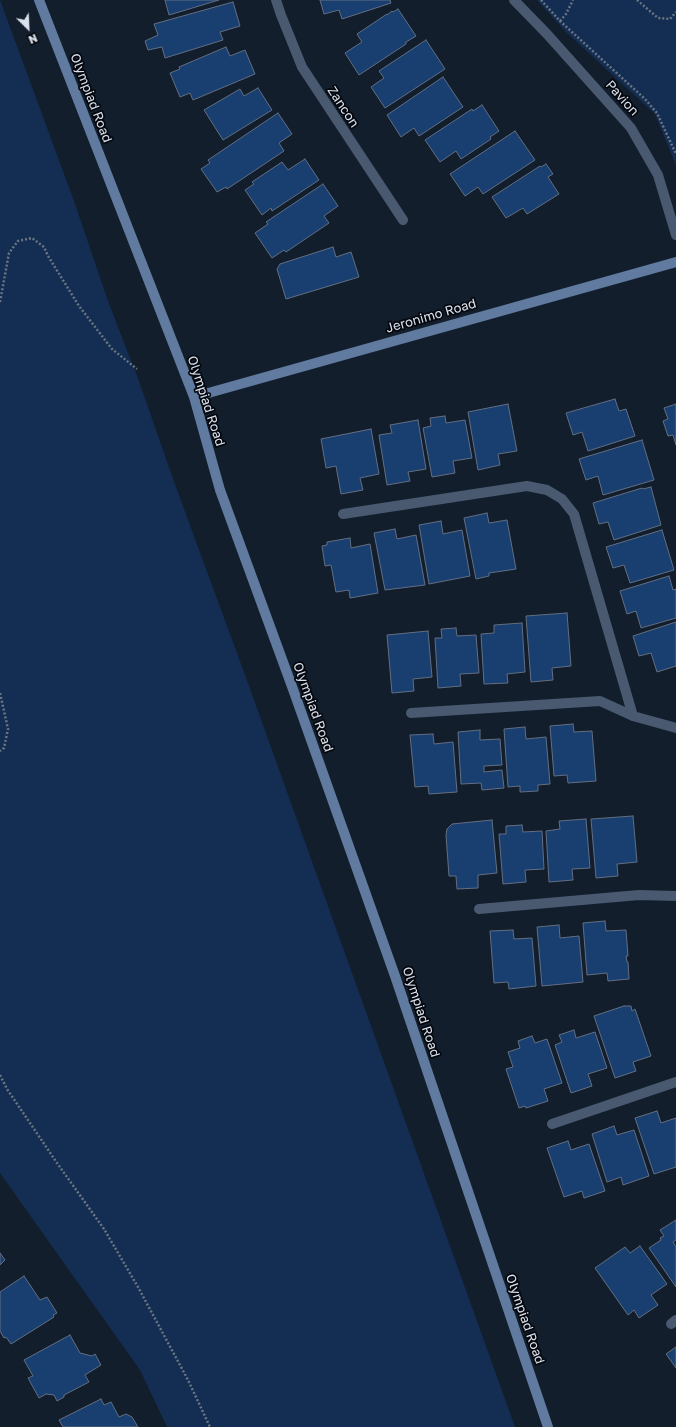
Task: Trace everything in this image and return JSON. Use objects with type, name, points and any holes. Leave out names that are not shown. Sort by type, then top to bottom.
[{"type":"main road","name":"Olympiad Road","points":[[39,0],[194,397],[220,490],[396,976],[548,1427]]},
{"type":"main road","name":"Jeronimo Road","points":[[194,397],[676,262]]},
{"type":"street","name":"Zancon","points":[[276,0],[280,14],[302,67],[403,220]]},
{"type":"street","name":"Pavion","points":[[514,0],[547,34],[632,128],[658,175],[676,235]]},
{"type":"street","points":[[343,514],[527,486],[547,490],[562,499],[574,514],[633,716]]},
{"type":"street","points":[[411,713],[600,701],[633,716],[676,728]]},
{"type":"street","points":[[479,909],[639,895],[676,896]]},
{"type":"street","points":[[552,1124],[676,1082]]},
{"type":"path","points":[[541,0],[560,21],[653,108],[666,131],[676,154]]},
{"type":"path","points":[[560,21],[566,14],[573,0]]},
{"type":"path","points":[[637,0],[658,18],[670,19],[676,12]]},
{"type":"path","points":[[0,302],[9,253],[18,241],[32,238],[44,247],[79,306],[112,349],[137,369]]},
{"type":"path","points":[[0,693],[8,729],[4,748],[0,751]]},
{"type":"path","points":[[0,1075],[7,1089],[104,1229],[138,1287],[188,1380],[210,1427]]},
{"type":"shaded area","points":[[0,0],[74,201],[108,301],[140,384],[515,1427],[167,1427],[140,1370],[0,1173]]},
{"type":"shaded area","points":[[537,0],[676,0],[676,165],[655,114],[566,32]]},
{"type":"building","points":[[165,0],[219,0],[169,15]]},
{"type":"building","points":[[320,0],[390,0],[391,3],[342,19],[339,10],[324,14]]},
{"type":"building","points":[[233,2],[240,26],[220,32],[223,40],[165,58],[162,47],[148,50],[145,41],[158,35],[154,24]]},
{"type":"building","points":[[398,9],[416,36],[359,75],[345,53],[362,42],[357,34],[387,14]]},
{"type":"building","points":[[426,40],[445,69],[385,108],[371,87],[384,78],[379,71]]},
{"type":"building","points":[[226,47],[230,56],[245,50],[255,74],[193,100],[190,93],[180,97],[170,73],[180,69],[179,67]]},
{"type":"building","points":[[443,77],[463,107],[419,136],[414,128],[401,137],[387,115]]},
{"type":"building","points":[[258,88],[272,110],[223,140],[204,110],[240,89],[244,96]]},
{"type":"building","points":[[482,105],[499,131],[490,137],[491,139],[461,159],[456,151],[440,162],[425,140],[472,109],[473,111]]},
{"type":"building","points":[[278,113],[292,134],[279,143],[284,151],[227,189],[226,187],[217,192],[201,169],[210,163],[208,160]]},
{"type":"building","points":[[515,131],[535,160],[483,194],[478,187],[465,196],[450,174]]},
{"type":"building","points":[[305,159],[319,180],[272,211],[271,208],[262,215],[245,190],[254,184],[252,182],[282,162],[288,170]]},
{"type":"building","points":[[546,164],[553,174],[548,177],[559,194],[527,214],[523,208],[506,218],[492,197],[540,166],[541,167]]},
{"type":"building","points":[[323,184],[338,206],[324,216],[329,223],[286,252],[284,250],[272,258],[255,233],[268,224],[266,222]]},
{"type":"building","points":[[333,247],[336,257],[351,252],[359,277],[286,299],[277,269],[280,264]]},
{"type":"building","points":[[615,399],[619,411],[626,409],[635,436],[588,451],[582,432],[573,435],[566,413]]},
{"type":"building","points":[[508,404],[517,451],[498,454],[500,465],[478,470],[468,412]]},
{"type":"building","points":[[676,404],[676,445],[673,435],[668,436],[663,421],[668,419],[664,408]]},
{"type":"building","points":[[445,416],[446,423],[465,420],[472,458],[453,461],[455,473],[432,477],[423,428],[431,426],[430,418]]},
{"type":"building","points":[[418,420],[426,469],[408,472],[410,481],[387,485],[379,435],[392,433],[390,425]]},
{"type":"building","points":[[371,429],[379,474],[360,478],[363,490],[341,494],[336,466],[326,468],[321,439]]},
{"type":"building","points":[[642,440],[654,480],[603,495],[598,476],[586,480],[579,459]]},
{"type":"building","points":[[651,487],[661,525],[614,540],[608,522],[599,524],[593,503],[642,488]]},
{"type":"building","points":[[487,513],[489,523],[507,520],[516,569],[489,573],[489,576],[476,579],[464,518]]},
{"type":"building","points":[[441,521],[443,534],[462,530],[470,576],[429,584],[419,525]]},
{"type":"building","points":[[395,529],[397,539],[416,535],[425,585],[385,590],[374,533]]},
{"type":"building","points":[[662,530],[674,570],[630,583],[624,565],[613,568],[606,547]]},
{"type":"building","points":[[350,538],[351,548],[370,544],[378,593],[350,598],[349,590],[336,592],[331,565],[325,566],[322,546],[327,545],[327,542]]},
{"type":"building","points":[[669,576],[673,590],[676,589],[676,618],[641,628],[636,611],[627,614],[620,591]]},
{"type":"building","points":[[567,613],[571,666],[552,668],[553,680],[531,682],[526,616]]},
{"type":"building","points":[[676,622],[676,666],[657,672],[651,653],[639,656],[633,636]]},
{"type":"building","points":[[522,623],[525,672],[507,674],[508,683],[484,684],[481,634],[494,633],[494,625]]},
{"type":"building","points":[[456,628],[457,636],[476,635],[479,673],[460,674],[461,686],[438,688],[435,638],[442,638],[441,629]]},
{"type":"building","points":[[428,631],[432,677],[413,679],[414,691],[392,693],[387,635]]},
{"type":"building","points":[[573,724],[574,732],[592,731],[596,781],[568,783],[567,775],[554,776],[550,726]]},
{"type":"building","points":[[525,727],[526,739],[546,737],[550,784],[538,785],[538,791],[520,792],[520,786],[508,787],[504,729]]},
{"type":"building","points":[[480,730],[480,740],[500,739],[502,765],[484,766],[484,772],[502,770],[504,788],[482,790],[481,783],[461,784],[458,732]]},
{"type":"building","points":[[433,734],[434,744],[453,742],[457,792],[429,794],[428,786],[415,787],[410,735]]},
{"type":"building","points":[[633,816],[637,862],[617,864],[618,876],[596,878],[591,819]]},
{"type":"building","points":[[586,819],[590,868],[572,869],[573,880],[549,882],[546,831],[560,829],[559,821]]},
{"type":"building","points":[[492,820],[497,873],[478,875],[478,888],[457,889],[456,876],[449,876],[446,835],[447,829],[452,824]]},
{"type":"building","points":[[522,825],[523,832],[542,831],[544,869],[525,870],[526,882],[503,884],[499,834],[506,834],[506,826]]},
{"type":"building","points":[[605,921],[606,931],[626,930],[628,956],[626,956],[628,962],[629,979],[608,981],[607,973],[587,975],[583,923]]},
{"type":"building","points":[[559,925],[560,938],[579,936],[583,982],[542,986],[537,927]]},
{"type":"building","points":[[513,930],[514,939],[532,938],[536,986],[509,989],[508,982],[494,983],[490,931]]},
{"type":"building","points":[[624,1006],[631,1006],[632,1011],[635,1009],[651,1056],[633,1062],[636,1071],[615,1078],[594,1016]]},
{"type":"building","points":[[574,1030],[576,1038],[595,1032],[607,1068],[588,1074],[592,1086],[571,1093],[555,1045],[562,1042],[559,1035]]},
{"type":"building","points":[[532,1036],[535,1043],[547,1039],[562,1083],[544,1089],[548,1101],[526,1108],[525,1106],[519,1108],[506,1069],[513,1067],[508,1052],[520,1048],[518,1041]]},
{"type":"building","points":[[657,1111],[661,1123],[676,1118],[676,1167],[654,1174],[635,1118]]},
{"type":"building","points":[[614,1126],[617,1135],[634,1130],[649,1176],[623,1185],[621,1177],[607,1182],[592,1134]]},
{"type":"building","points":[[568,1141],[571,1150],[589,1144],[605,1191],[584,1198],[582,1191],[564,1197],[547,1148]]},
{"type":"building","points":[[676,1220],[676,1240],[673,1242],[676,1247],[676,1287],[649,1248],[661,1240],[660,1238],[664,1236],[660,1230]]},
{"type":"building","points":[[640,1246],[667,1284],[651,1295],[658,1305],[639,1318],[634,1310],[628,1315],[595,1268],[625,1247],[630,1253]]},
{"type":"building","points":[[0,1253],[5,1260],[0,1265]]},
{"type":"building","points":[[24,1276],[40,1300],[47,1297],[57,1313],[53,1315],[54,1317],[11,1344],[6,1337],[4,1338],[0,1331],[0,1292]]},
{"type":"building","points":[[70,1335],[80,1353],[92,1356],[95,1354],[101,1365],[85,1375],[89,1382],[64,1395],[64,1397],[57,1401],[54,1395],[46,1394],[39,1398],[28,1378],[33,1376],[24,1360]]},
{"type":"building","points":[[676,1347],[676,1368],[666,1354]]},
{"type":"building","points":[[101,1399],[104,1405],[111,1402],[119,1417],[126,1414],[132,1417],[138,1427],[63,1427],[59,1420]]}]
